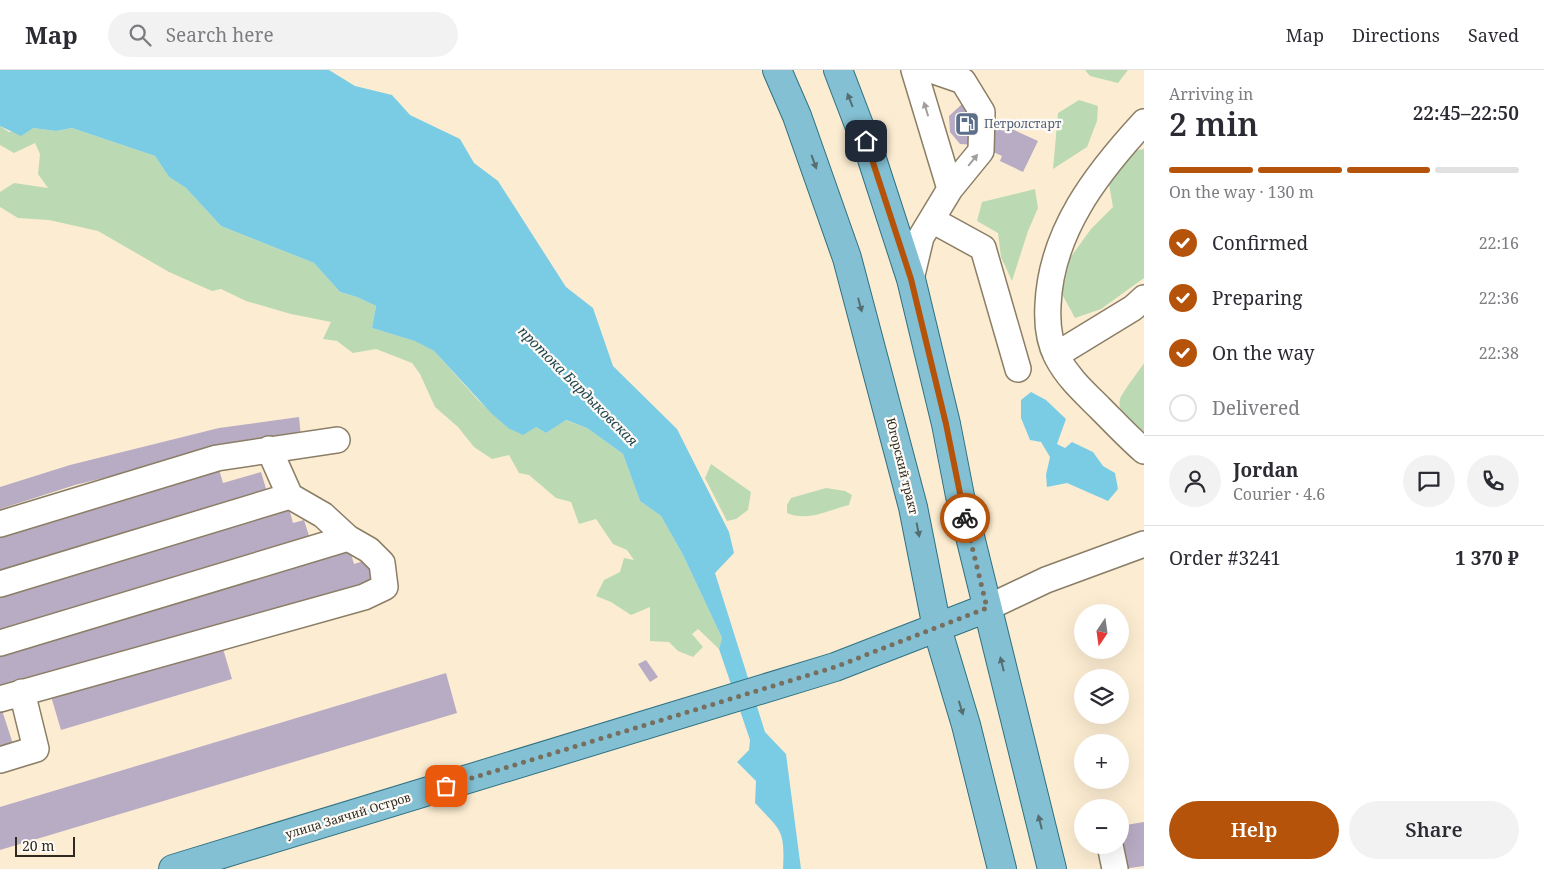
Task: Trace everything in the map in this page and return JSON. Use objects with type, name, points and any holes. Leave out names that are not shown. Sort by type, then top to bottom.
[{"type":"main road","name":"Югорский тракт","points":[[778,70],[797,116],[847,258],[913,507],[937,628],[966,725],[1002,869]]},
{"type":"main road","points":[[838,70],[872,159],[911,279],[946,424],[960,496],[1052,869]]},
{"type":"main road","name":"улица Заячий Остров","points":[[173,869],[835,667],[987,608]]},
{"type":"street","points":[[914,70],[950,189]]},
{"type":"street","points":[[911,279],[921,237],[950,189],[981,151],[982,112],[962,81],[931,70]]},
{"type":"street","points":[[1144,122],[1120,148],[1083,197],[1059,244],[1049,282],[1047,322],[1056,355],[1071,380],[1144,451]]},
{"type":"street","points":[[932,220],[983,248],[1018,369]]},
{"type":"street","points":[[1056,355],[1132,308],[1144,298]]},
{"type":"street","points":[[0,524],[217,458],[337,440]]},
{"type":"street","points":[[0,760],[36,749],[11,696],[364,597],[385,587],[382,563],[370,550],[348,538],[323,515],[290,496],[269,449]]},
{"type":"street","points":[[0,584],[290,496]]},
{"type":"street","points":[[0,643],[348,538]]},
{"type":"street","name":"улица Заячий Остров","points":[[987,608],[1046,580],[1144,544]]},
{"type":"street","points":[[1112,854],[1115,869]]},
{"type":"green space","points":[[1085,70],[1128,70],[1118,83],[1090,76]]},
{"type":"green space","points":[[1079,100],[1098,106],[1097,121],[1087,147],[1053,169],[1058,113]]},
{"type":"green space","points":[[0,126],[9,132],[33,128],[56,131],[72,128],[155,156],[169,177],[186,188],[221,226],[314,263],[340,292],[357,297],[376,306],[372,328],[416,341],[434,351],[478,400],[508,428],[536,427],[546,433],[565,420],[587,428],[623,454],[640,501],[661,516],[683,555],[722,638],[719,649],[698,629],[692,634],[703,647],[693,657],[678,651],[669,642],[650,641],[650,607],[631,615],[611,602],[596,596],[604,580],[620,572],[624,558],[634,560],[627,550],[613,544],[596,519],[579,524],[571,502],[556,498],[529,475],[519,473],[509,455],[492,459],[474,447],[458,427],[435,407],[420,374],[412,363],[376,349],[353,353],[337,341],[323,339],[331,322],[291,314],[246,301],[221,289],[212,291],[169,272],[98,231],[49,220],[18,218],[0,207],[0,192],[14,183],[48,188],[38,174],[40,154],[35,143],[14,153],[0,145]]},
{"type":"green space","points":[[1144,149],[1144,278],[1101,309],[1075,318],[1062,294],[1070,258],[1091,229],[1113,207],[1108,179],[1133,151]]},
{"type":"green space","points":[[1035,189],[1038,208],[1028,231],[1012,281],[1001,257],[998,233],[977,221],[982,202]]},
{"type":"green space","points":[[1144,363],[1144,438],[1135,431],[1123,416],[1119,404],[1122,395]]},
{"type":"green space","points":[[711,464],[751,492],[748,510],[736,519],[727,521],[705,478]]},
{"type":"green space","points":[[826,488],[845,491],[852,495],[849,505],[810,516],[787,513],[787,505],[791,498]]},
{"type":"water","name":"протока Бардыковская","points":[[0,70],[329,70],[355,86],[392,95],[410,115],[460,139],[474,163],[498,181],[566,287],[593,308],[613,366],[677,429],[729,532],[734,553],[715,573],[765,732],[786,754],[801,869],[783,869],[783,846],[780,831],[755,803],[756,781],[737,762],[749,750],[750,740],[719,649],[722,638],[683,555],[661,516],[640,501],[623,454],[587,428],[566,420],[546,433],[536,427],[523,435],[508,428],[492,414],[434,351],[415,341],[372,328],[376,306],[357,297],[340,292],[314,263],[221,226],[186,188],[169,177],[155,156],[72,128],[56,131],[33,128],[21,136],[0,126]]},
{"type":"water","points":[[1031,392],[1046,400],[1066,419],[1057,444],[1065,448],[1072,442],[1093,452],[1103,466],[1115,473],[1118,489],[1108,501],[1067,483],[1047,487],[1046,475],[1050,457],[1041,442],[1030,440],[1021,418],[1021,400]]},
{"type":"building","points":[[961,105],[980,105],[990,119],[1038,141],[1023,172],[1000,161],[1002,156],[978,145],[960,144],[950,132],[949,116]]},
{"type":"building","points":[[299,417],[301,437],[224,448],[75,485],[0,509],[0,487],[70,465],[219,428]]},
{"type":"building","points":[[218,466],[223,483],[261,472],[267,492],[0,574],[0,533]]},
{"type":"building","points":[[288,505],[293,523],[304,520],[310,539],[0,633],[0,592]]},
{"type":"building","points":[[349,547],[354,564],[370,559],[376,579],[0,691],[0,652]]},
{"type":"building","points":[[221,642],[232,679],[61,730],[50,693]]},
{"type":"building","points":[[646,660],[658,677],[650,682],[638,664]]},
{"type":"building","points":[[446,673],[457,713],[0,850],[0,807]]},
{"type":"building","points":[[0,704],[13,744],[0,748]]},
{"type":"building","points":[[1144,822],[1144,866],[1123,869],[1122,854],[1129,854],[1129,824]]},
{"type":"way so far","points":[[446,786],[835,667],[987,608],[965,518]]},
{"type":"place","name":"Петролстарт","points":[[967,124]]},
{"type":"route","points":[[866,141],[911,279],[946,424],[965,518]]}]
